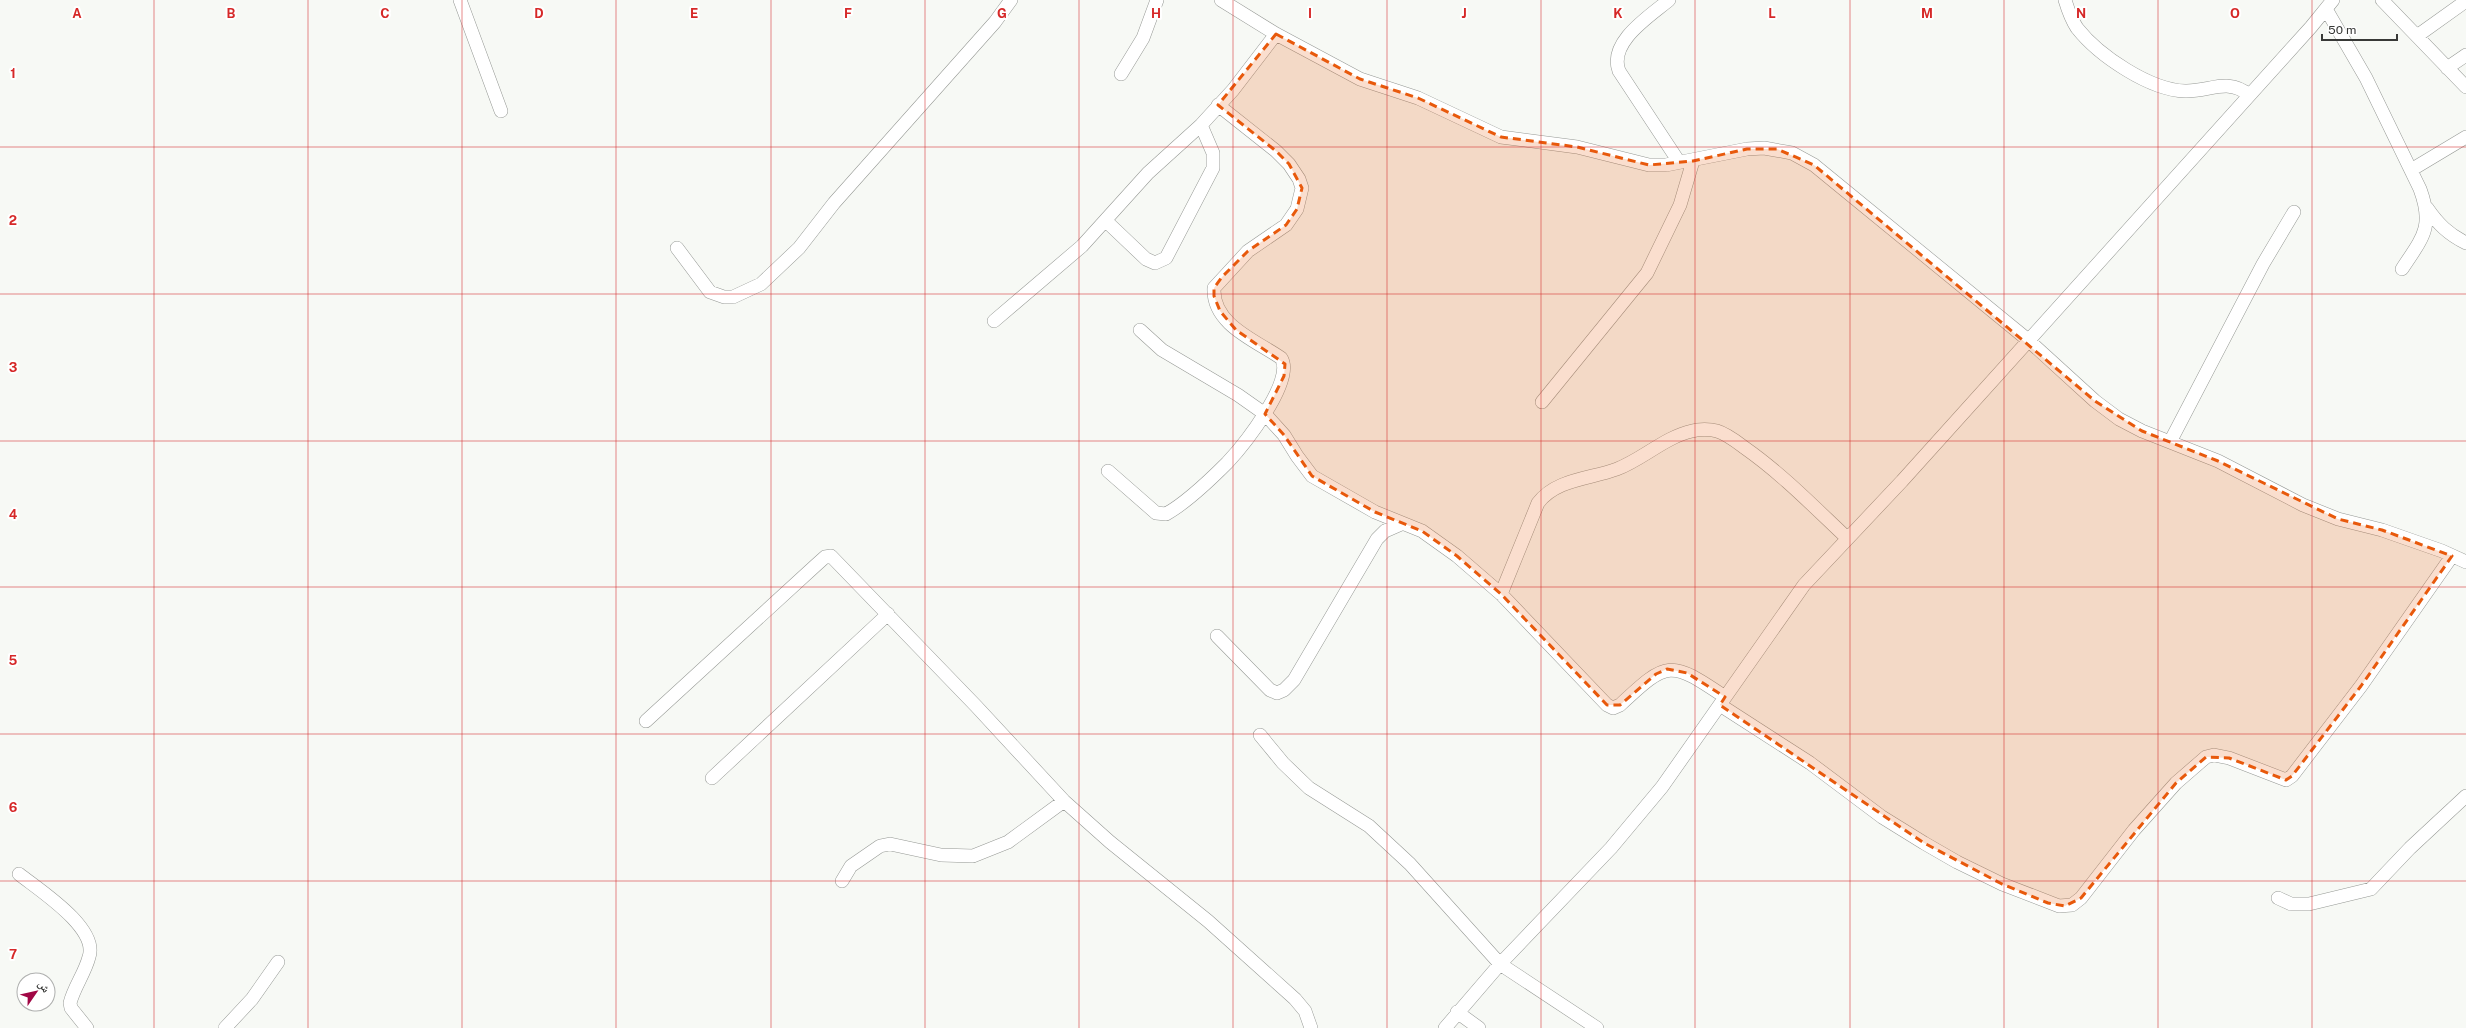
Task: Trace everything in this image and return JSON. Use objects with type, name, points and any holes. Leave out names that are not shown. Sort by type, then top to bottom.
[{"type":"street","points":[[460,0],[501,111]]},
{"type":"street","points":[[677,248],[710,292],[724,297],[733,298],[761,284],[799,248],[834,203],[995,22],[1011,0]]},
{"type":"street","points":[[1121,74],[1143,38],[1157,0]]},
{"type":"street","points":[[1221,0],[1276,34],[1360,79],[1418,98],[1500,137],[1577,147],[1649,165],[1666,165],[1693,161],[1747,149],[1777,149],[1792,153],[1814,164],[2028,340],[2095,401],[2119,419],[2142,431],[2218,461],[2303,504],[2338,519],[2382,530],[2466,562]]},
{"type":"street","points":[[1670,0],[1647,17],[1628,37],[1618,52],[1616,63],[1622,76],[1679,162]]},
{"type":"street","points":[[2065,0],[2069,13],[2077,28],[2103,53],[2126,69],[2161,87],[2174,90],[2187,91],[2229,85],[2244,90],[2249,95]]},
{"type":"street","points":[[2382,0],[2466,87]]},
{"type":"street","points":[[2417,36],[2466,1]]},
{"type":"street","points":[[1445,1028],[1457,1012],[1500,964],[1611,848],[1662,787],[1804,585],[2028,340],[2329,5],[2411,170],[2427,208],[2439,225],[2453,237],[2466,243]]},
{"type":"street","points":[[994,320],[1071,256],[1106,221],[1148,172],[1201,124],[1218,104],[1233,90],[1276,34]]},
{"type":"street","points":[[2447,68],[2466,55]]},
{"type":"street","points":[[1108,471],[1156,513],[1166,514],[1227,462],[1265,414],[1284,376],[1285,364],[1282,358],[1244,336],[1229,323],[1215,302],[1214,288],[1248,251],[1286,225],[1297,209],[1302,188],[1299,178],[1289,164],[1276,151],[1218,104]]},
{"type":"street","points":[[1106,221],[1146,259],[1155,263],[1166,258],[1213,168],[1213,153],[1201,124]]},
{"type":"street","points":[[2411,170],[2466,137]]},
{"type":"street","points":[[1542,402],[1647,273],[1680,204],[1693,161]]},
{"type":"street","points":[[2402,269],[2425,230],[2427,224],[2427,208]]},
{"type":"street","points":[[2170,442],[2263,264],[2294,212]]},
{"type":"street","points":[[1140,330],[1162,350],[1238,395],[1265,414],[1284,435],[1312,476],[1364,506],[1401,524],[1422,531],[1438,542],[1501,594],[1607,706],[1613,708],[1620,705],[1656,674],[1667,670],[1687,673],[1722,701],[1810,763],[1882,817],[1957,862],[2032,897],[2059,906],[2072,905],[2085,894],[2134,830],[2176,783],[2206,757],[2214,755],[2229,758],[2286,780],[2292,776],[2361,686],[2452,556]]},
{"type":"street","points":[[1501,594],[1538,503],[1544,495],[1563,484],[1600,476],[1625,466],[1661,445],[1693,430],[1716,431],[1733,439],[1762,460],[1847,538]]},
{"type":"street","points":[[1217,636],[1270,690],[1277,692],[1284,690],[1294,680],[1378,539],[1385,531],[1401,524]]},
{"type":"street","points":[[646,721],[825,558],[831,556],[888,614],[1064,801],[1110,842],[1208,920],[1295,999],[1305,1011],[1311,1028]]},
{"type":"street","points":[[712,778],[888,614]]},
{"type":"street","points":[[1260,735],[1283,763],[1309,788],[1369,826],[1410,864],[1500,964],[1597,1028]]},
{"type":"street","points":[[2278,898],[2291,904],[2308,904],[2371,889],[2410,848],[2466,796]]},
{"type":"street","points":[[842,881],[852,866],[880,846],[890,844],[900,844],[941,855],[973,856],[1008,842],[1064,801]]},
{"type":"street","points":[[19,874],[69,914],[85,933],[90,945],[90,956],[70,1003],[71,1008],[87,1028]]},
{"type":"street","points":[[225,1028],[252,999],[278,962]]},
{"type":"street","points":[[1457,1012],[1479,1028]]},
{"type":"highlighted area","points":[[1276,34],[1360,79],[1418,98],[1501,137],[1577,147],[1649,165],[1693,161],[1747,149],[1777,149],[1814,165],[2095,401],[2142,431],[2218,461],[2338,519],[2382,530],[2452,556],[2361,686],[2292,776],[2286,780],[2229,758],[2206,757],[2176,783],[2081,898],[2065,906],[2048,903],[2002,884],[1924,843],[1720,705],[1725,697],[1687,673],[1667,669],[1656,674],[1620,705],[1607,705],[1501,594],[1457,556],[1422,531],[1375,512],[1312,476],[1284,435],[1265,414],[1284,376],[1285,364],[1236,330],[1220,311],[1214,296],[1214,288],[1222,277],[1248,251],[1286,225],[1297,209],[1302,188],[1289,164],[1276,151],[1218,105]]}]
